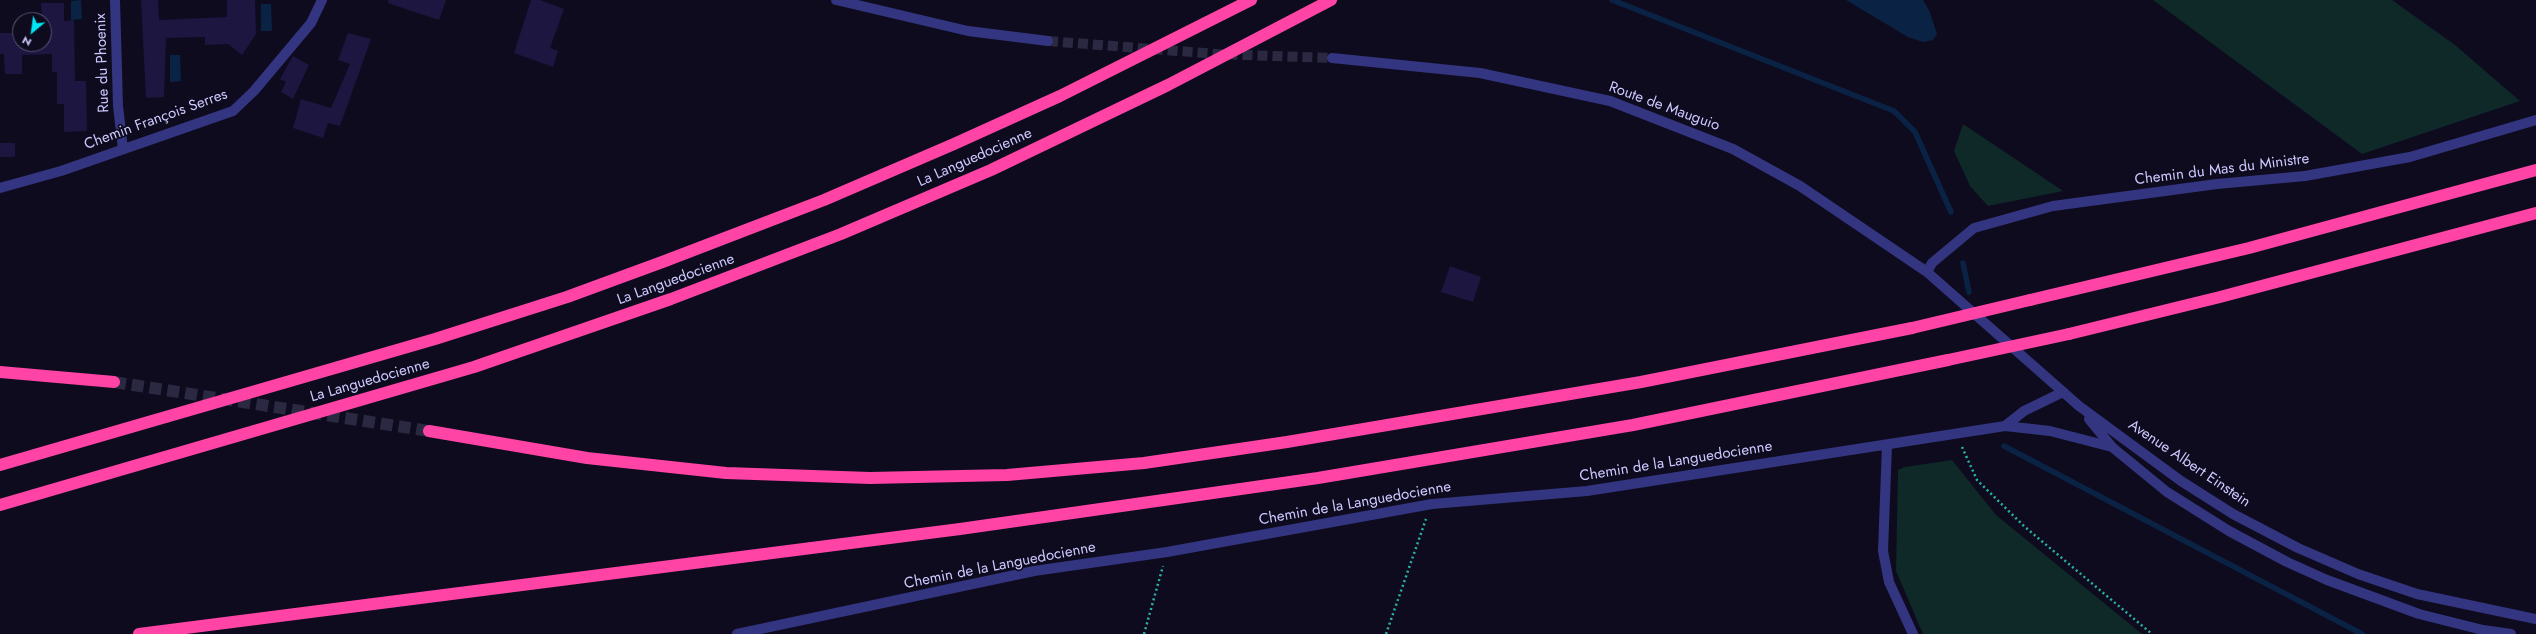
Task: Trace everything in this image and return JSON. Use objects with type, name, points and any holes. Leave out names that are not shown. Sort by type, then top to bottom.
[{"type":"highway","name":"La Languedocienne","points":[[0,465],[435,339],[567,297],[665,262],[824,200],[954,144],[1067,92],[1251,0]]},
{"type":"highway","name":"La Languedocienne","points":[[0,505],[474,367],[672,299],[841,234],[991,170],[1154,92],[1331,0]]},
{"type":"highway","points":[[429,431],[587,458],[726,473],[870,478],[1007,475],[1144,463],[1286,442],[1641,382],[1912,328],[2250,248],[2536,170]]},
{"type":"highway","points":[[139,634],[960,529],[1318,478],[1633,426],[2069,334],[2220,297],[2536,213]]},
{"type":"highway","points":[[0,372],[114,382]]},
{"type":"street","name":"Rue du Phoenix","points":[[115,0],[118,106],[123,149]]},
{"type":"street","name":"Chemin François Serres","points":[[0,188],[61,171],[233,111],[254,91],[311,23],[322,0]]},
{"type":"street","points":[[836,0],[968,31],[1048,41]]},
{"type":"street","name":"Route de Mauguio","points":[[1332,58],[1480,73],[1610,101],[1733,149],[1800,186],[1927,272],[1946,288]]},
{"type":"street","name":"Chemin du Mas du Ministre","points":[[1927,272],[1932,263],[1974,228],[2053,206],[2217,184],[2305,176],[2410,157],[2536,120]]},
{"type":"street","name":"Avenue Albert Einstein","points":[[1946,288],[2079,406],[2181,481],[2233,514],[2298,548],[2358,574],[2418,594],[2536,618]]},
{"type":"street","name":"Chemin de la Languedocienne","points":[[2005,426],[2024,411],[2063,392]]},
{"type":"street","name":"Avenue Albert Einstein","points":[[2079,406],[2112,447],[2167,492],[2229,531],[2287,562],[2327,580],[2419,614],[2511,634]]},
{"type":"street","name":"Chemin de la Languedocienne","points":[[738,634],[1034,571],[1167,552],[1432,504],[1587,491],[1957,435],[2005,426],[2050,432],[2112,447]]},
{"type":"street","points":[[1887,445],[1883,551],[1889,582],[1913,634]]},
{"type":"path","points":[[1957,435],[1977,480],[2025,527],[2152,634]]},
{"type":"path","points":[[1386,634],[1432,504]]},
{"type":"path","points":[[1144,634],[1167,552]]},
{"type":"green space","points":[[2153,0],[2392,0],[2455,45],[2520,101],[2362,154]]},
{"type":"green space","points":[[1963,124],[2063,191],[1988,206],[1970,186],[1954,151]]},
{"type":"green space","points":[[1952,460],[1996,515],[2142,634],[1923,634],[1896,571],[1898,470],[1905,467]]},
{"type":"water","points":[[81,0],[82,19],[71,20],[71,1]]},
{"type":"water","points":[[1846,0],[1923,0],[1929,10],[1937,34],[1933,40],[1923,42],[1908,37]]},
{"type":"water","points":[[261,4],[271,4],[272,31],[261,31]]},
{"type":"water","points":[[170,55],[180,55],[181,81],[170,82]]},
{"type":"building","points":[[141,0],[158,0],[159,20],[227,17],[227,0],[255,0],[256,34],[242,55],[228,44],[205,45],[205,37],[166,38],[164,97],[146,98]]},
{"type":"building","points":[[388,0],[446,0],[439,20],[388,3]]},
{"type":"building","points":[[531,0],[540,0],[564,9],[550,48],[558,51],[553,67],[514,53]]},
{"type":"building","points":[[41,3],[64,3],[64,21],[74,20],[75,81],[86,81],[87,131],[64,132],[64,104],[57,104],[57,72],[52,72],[52,54],[22,55],[22,74],[5,74],[4,54],[0,54],[0,33],[12,33],[12,52],[52,52],[52,12],[42,12]]},
{"type":"building","points":[[348,33],[371,39],[340,126],[328,123],[323,138],[293,128],[301,99],[331,108],[350,64],[338,60]]},
{"type":"building","points":[[293,56],[309,65],[293,99],[281,92],[286,82],[280,79]]},
{"type":"building","points":[[0,143],[15,143],[15,157],[0,157]]},
{"type":"building","points":[[1450,266],[1481,277],[1473,302],[1441,292]]},
{"type":"waterway","points":[[1612,0],[1894,111],[1915,132],[1951,212]]},
{"type":"waterway","points":[[1963,263],[1969,292]]},
{"type":"waterway","points":[[2004,446],[2362,634]]},
{"type":"tunnel","points":[[1048,41],[1217,54],[1332,58]]},
{"type":"tunnel","points":[[114,382],[429,431]]}]
